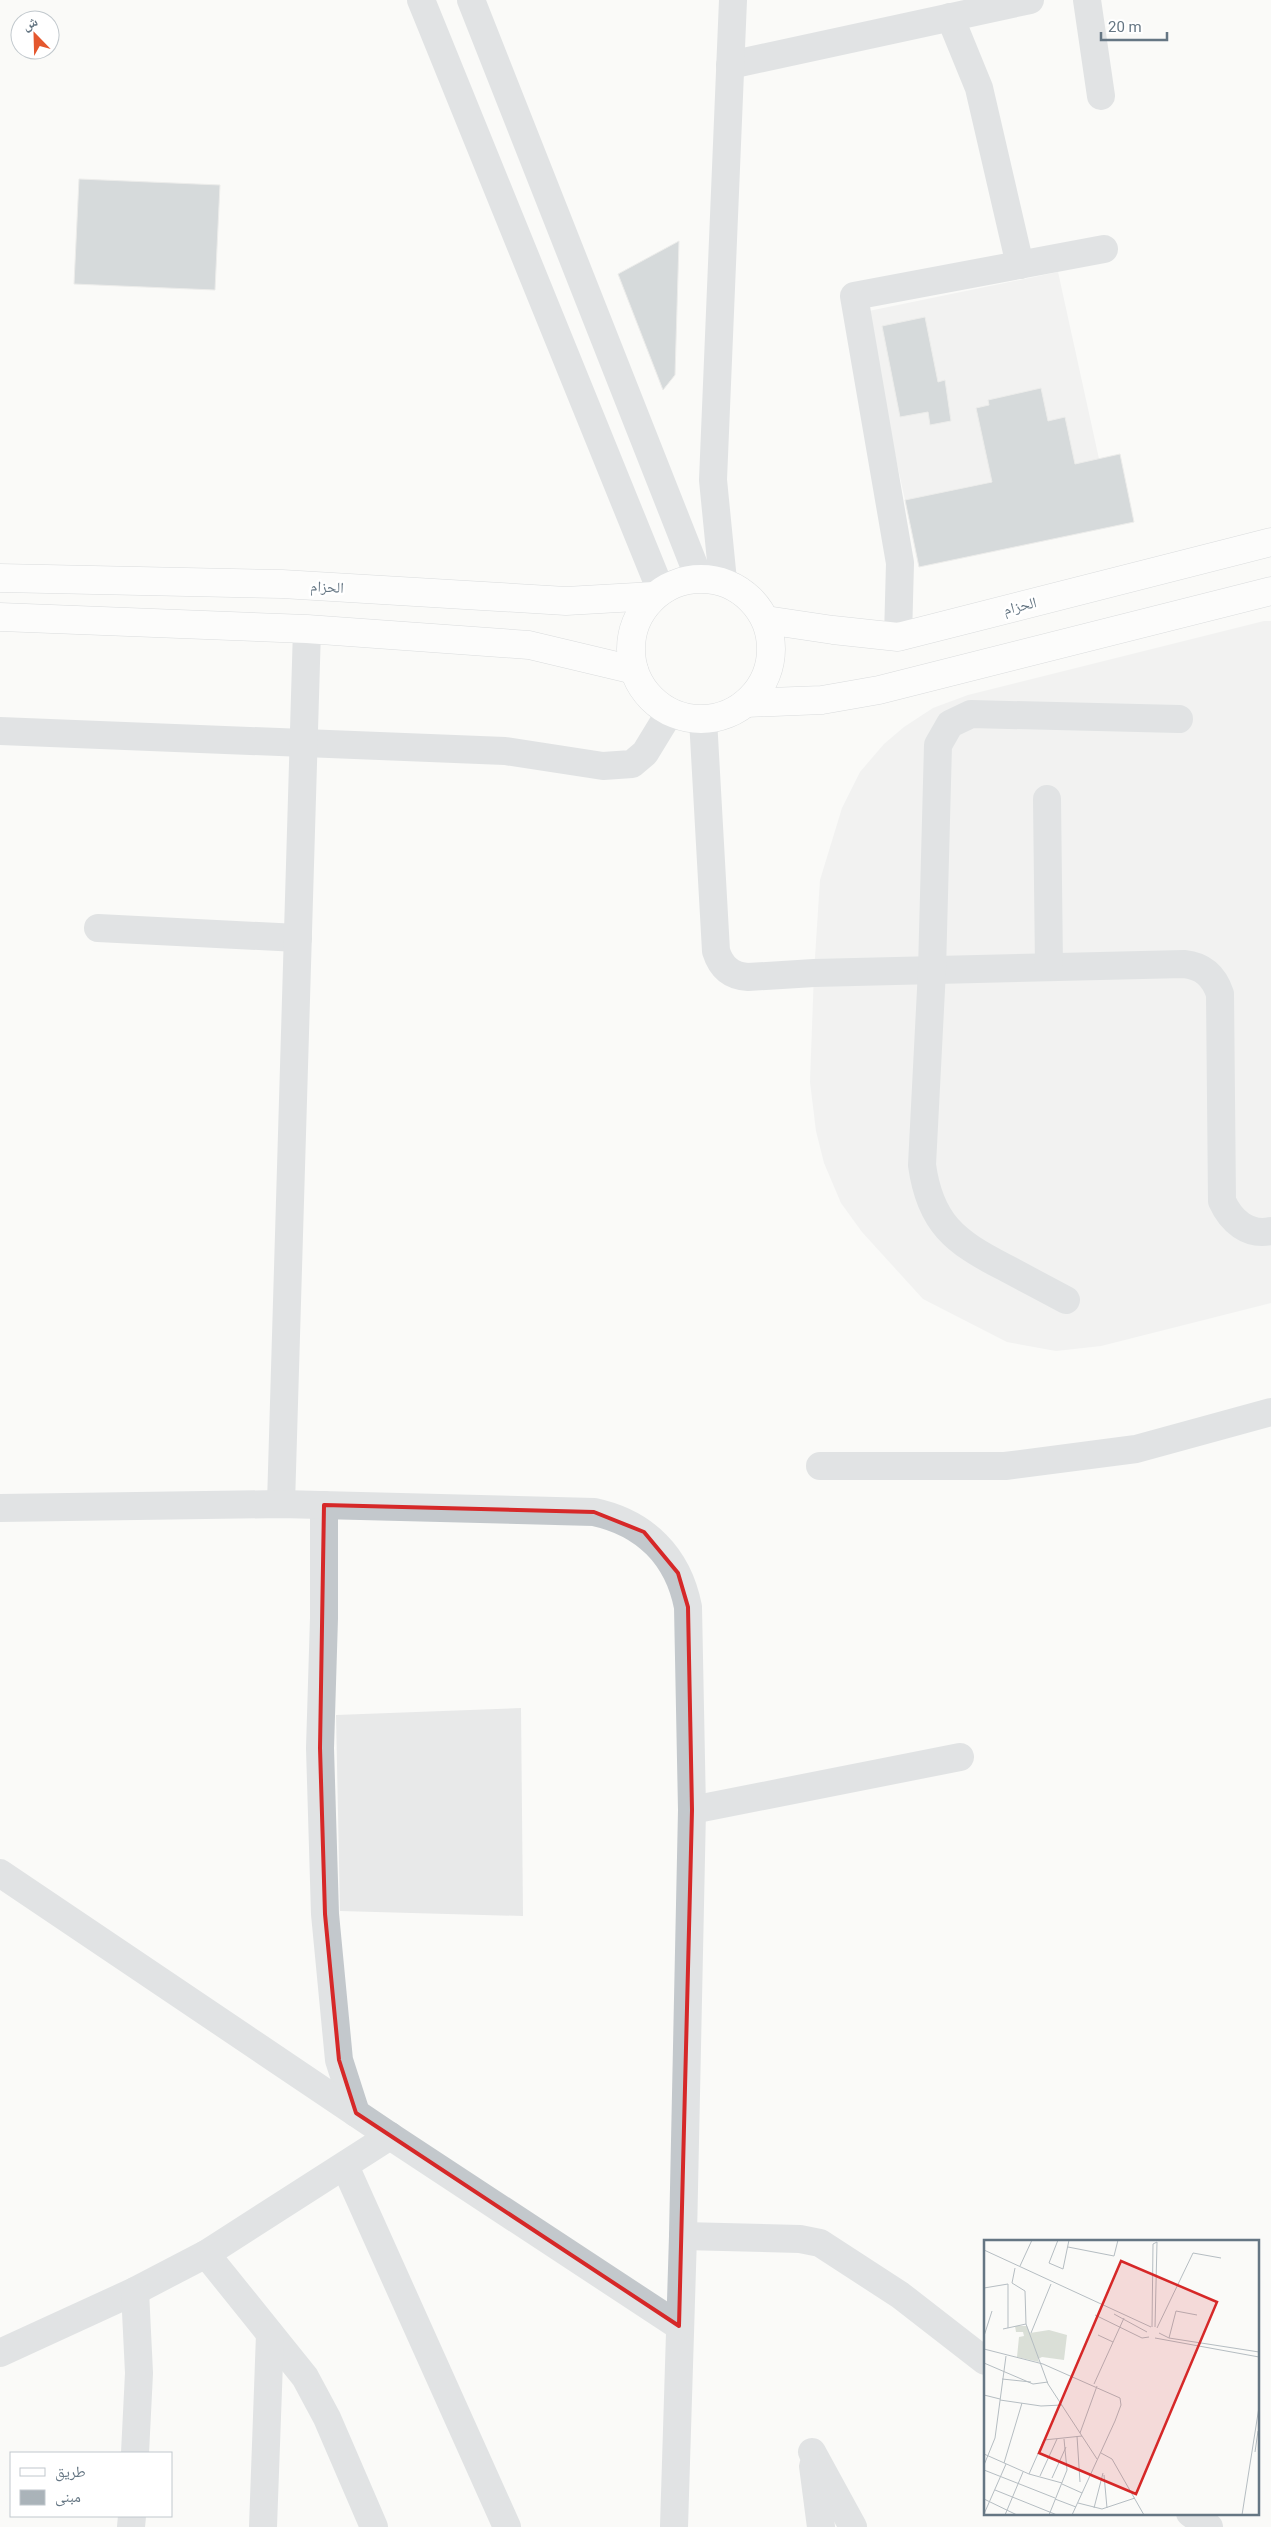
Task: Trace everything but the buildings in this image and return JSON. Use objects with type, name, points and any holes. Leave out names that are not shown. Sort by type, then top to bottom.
[{"type":"main road","name":"الحزام","points":[[766,620],[898,637],[1271,542]]},
{"type":"main road","name":"الحزام","points":[[0,578],[282,584],[566,601],[658,594]]},
{"type":"main road","points":[[711,580],[749,596],[766,620],[772,642],[770,665],[761,686],[746,704],[726,715],[703,720],[686,718],[670,712],[655,702],[642,687],[634,670],[630,650],[633,630],[641,612],[658,594],[679,582],[711,580]]},
{"type":"main road","points":[[282,584],[294,628]]},
{"type":"main road","points":[[746,704],[822,700],[879,690],[1271,591]]},
{"type":"main road","points":[[0,617],[294,628],[529,646],[634,670]]},
{"type":"street","points":[[421,0],[658,594]]},
{"type":"street","points":[[471,0],[551,203],[711,580]]},
{"type":"street","points":[[711,580],[713,480],[732,0]]},
{"type":"street","points":[[730,64],[1030,0]]},
{"type":"street","points":[[1087,0],[1101,96]]},
{"type":"street","points":[[950,17],[978,88],[1020,265]]},
{"type":"street","points":[[898,637],[900,563],[854,296],[1104,249]]},
{"type":"street","points":[[281,1504],[304,743],[294,628]]},
{"type":"street","points":[[0,731],[505,751],[602,766],[618,766],[632,764],[645,753],[670,712]]},
{"type":"street","points":[[1066,1300],[971,1250],[950,1233],[931,1205],[925,1185],[922,1165],[932,970],[938,745],[950,724],[971,714],[1179,719]]},
{"type":"street","points":[[703,720],[716,951],[724,967],[739,976],[748,977],[814,973],[1194,965],[1211,976],[1217,985],[1221,999],[1222,1201],[1234,1221],[1243,1228],[1255,1231],[1271,1231]]},
{"type":"street","points":[[1047,799],[1049,967]]},
{"type":"street","points":[[98,928],[298,938]]},
{"type":"street","points":[[820,1466],[1005,1466],[1136,1449],[1271,1412]]},
{"type":"street","points":[[0,1508],[281,1504],[594,1512],[612,1516],[644,1532],[658,1544],[678,1573],[688,1607],[692,1810],[683,2236],[674,2527]]},
{"type":"street","points":[[324,1505],[324,1618],[320,1748],[325,1914],[339,2060],[356,2113]]},
{"type":"street","points":[[692,1810],[960,1757]]},
{"type":"street","points":[[0,1873],[12,1896],[356,2113],[679,2326]]},
{"type":"street","points":[[0,2353],[135,2291],[206,2254],[390,2136]]},
{"type":"street","points":[[345,2166],[507,2527]]},
{"type":"street","points":[[683,2236],[800,2239],[820,2242],[900,2295],[984,2360]]},
{"type":"street","points":[[206,2254],[305,2377],[327,2418],[374,2527]]},
{"type":"street","points":[[135,2291],[139,2373],[135,2452]]},
{"type":"street","points":[[263,2527],[270,2334]]},
{"type":"street","points":[[821,2527],[812,2452],[853,2527]]},
{"type":"street","points":[[1191,2514],[1209,2527]]},
{"type":"highlighted area","points":[[324,1505],[594,1512],[644,1532],[678,1573],[688,1607],[692,1810],[679,2326],[356,2113],[339,2060],[325,1914],[320,1748]]},
{"type":"shaded area","points":[[1058,272],[1099,459],[905,500],[864,312]]},
{"type":"shaded area","points":[[1264,621],[1271,621],[1271,1303],[1101,1346],[1056,1351],[1007,1342],[923,1299],[862,1232],[841,1203],[824,1163],[816,1131],[810,1082],[814,973],[820,880],[842,808],[860,772],[884,744],[904,727],[933,708],[968,695]]},
{"type":"shaded area","points":[[521,1708],[523,1916],[340,1911],[336,1715]]}]
